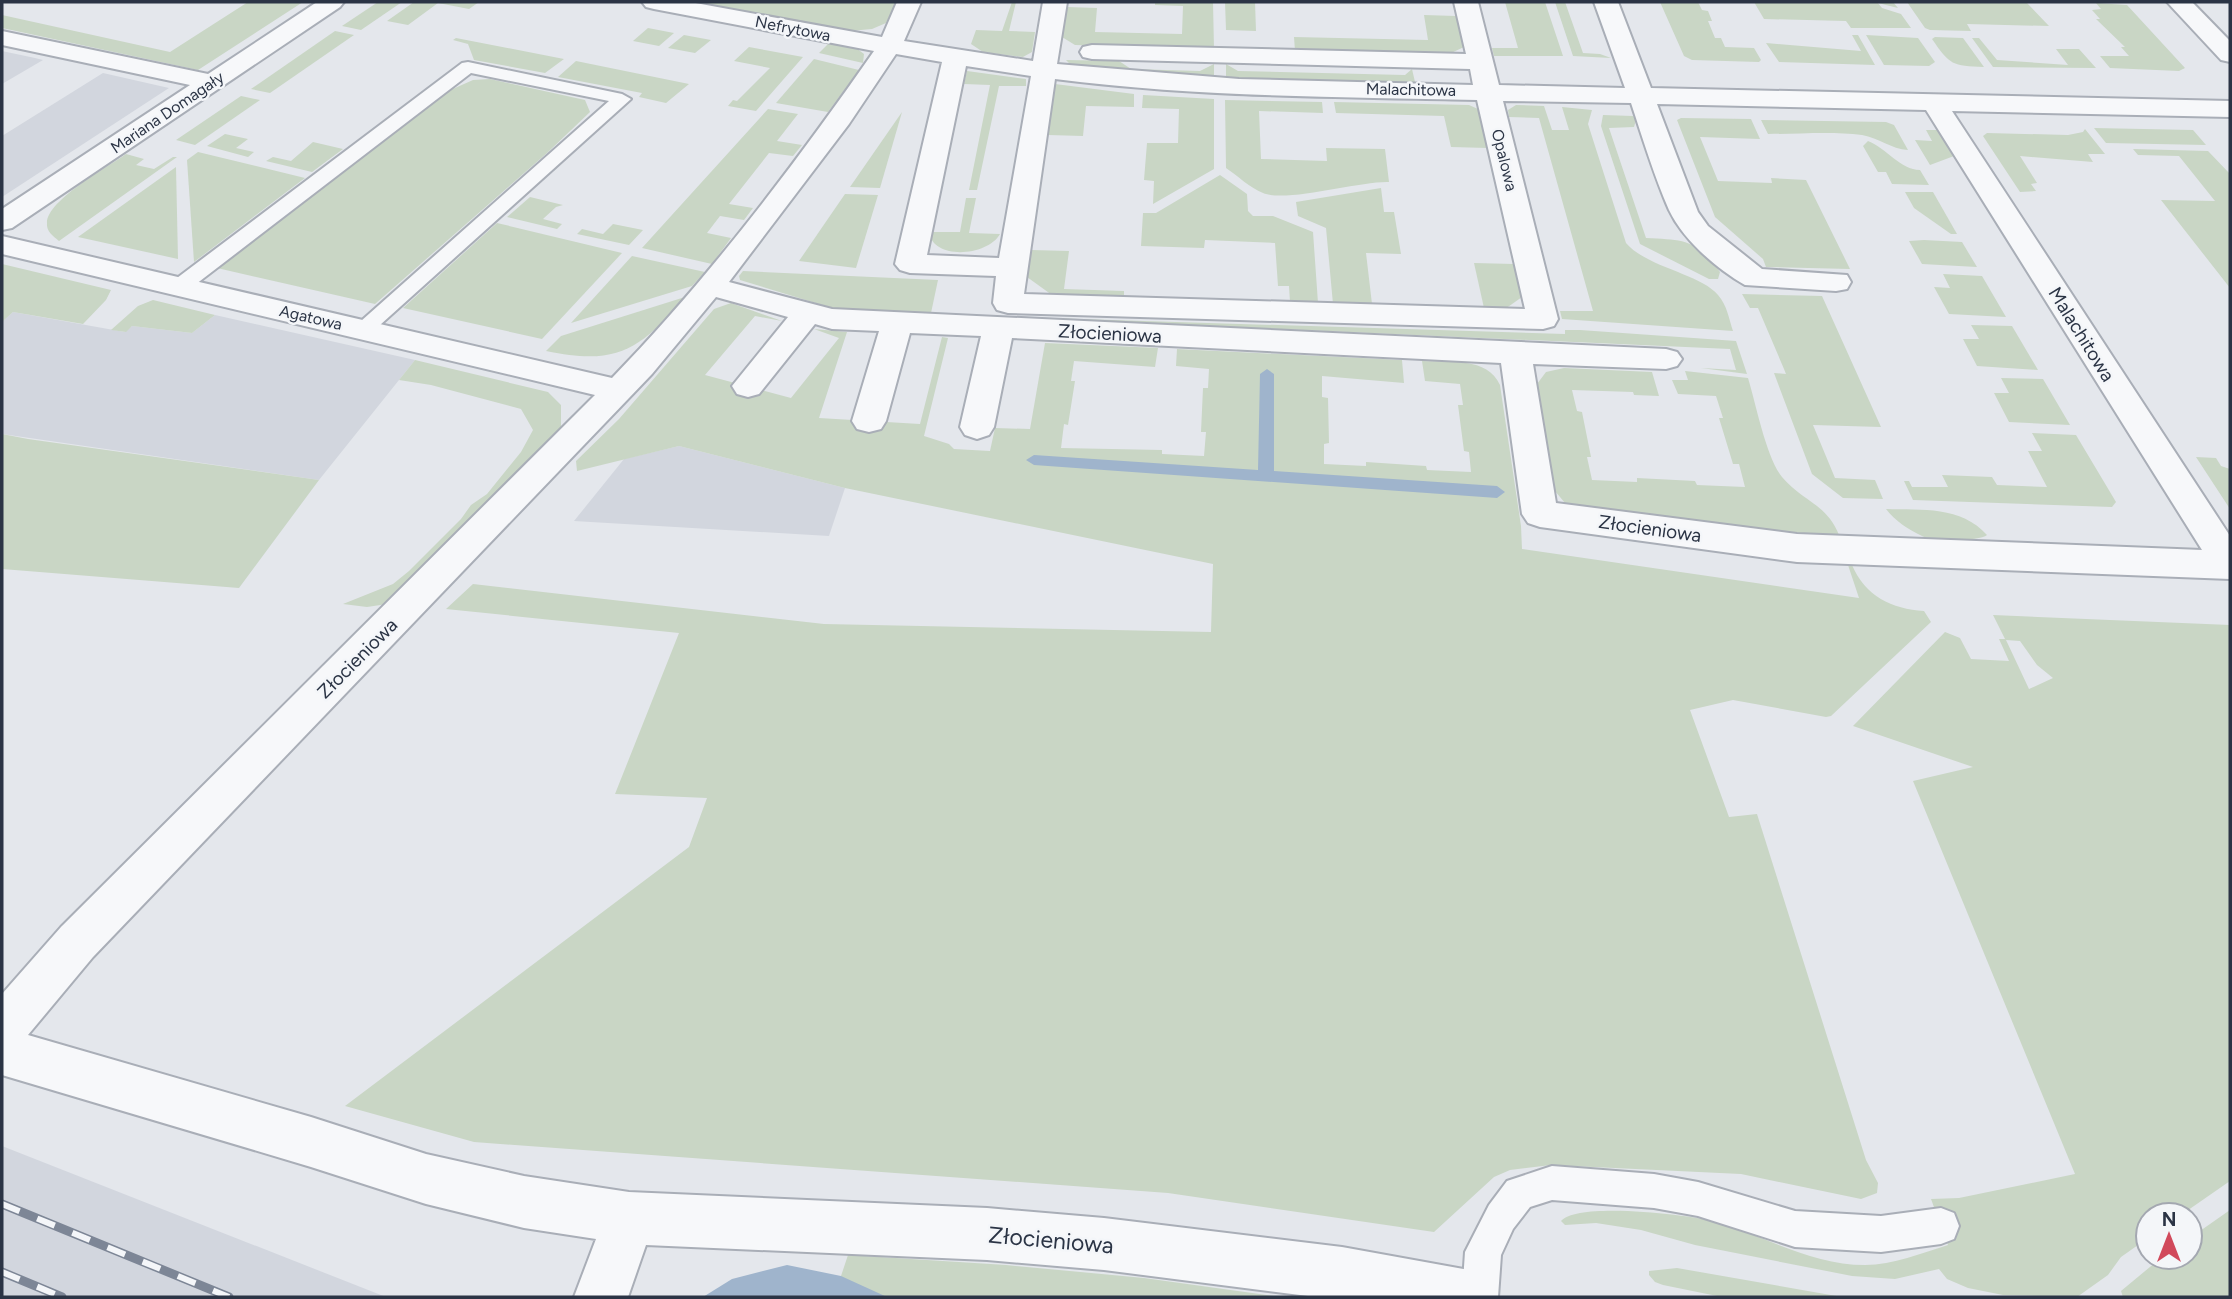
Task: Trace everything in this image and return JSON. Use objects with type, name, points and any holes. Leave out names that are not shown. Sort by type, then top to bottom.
[{"type":"street","name":"Mariana Domagały","points":[[2,222],[332,2]]},
{"type":"street","name":"Nefrytowa","points":[[654,2],[890,46]]},
{"type":"street","name":"Złocieniowa","points":[[2,1029],[78,942],[619,390],[710,286],[840,118],[890,46],[909,2]]},
{"type":"street","points":[[956,56],[910,264],[1012,267],[1055,2]]},
{"type":"street","name":"Opalowa","points":[[1012,267],[1008,303],[1543,319],[1466,2]]},
{"type":"street","points":[[1606,2],[1684,212],[1698,232],[1745,272],[1756,278],[1836,282]]},
{"type":"street","points":[[2179,2],[2230,55]]},
{"type":"street","points":[[2,38],[211,82]]},
{"type":"street","name":"Malachitowa","points":[[890,46],[956,56],[1046,60],[1148,81],[1219,86],[2230,109]]},
{"type":"street","points":[[1046,60],[1481,62]]},
{"type":"street","name":"Malachitowa","points":[[1934,102],[2230,565]]},
{"type":"street","name":"Agatowa","points":[[2,245],[619,390]]},
{"type":"street","name":"Złocieniowa","points":[[710,286],[832,319],[1666,359]]},
{"type":"street","points":[[748,386],[809,312]]},
{"type":"street","points":[[869,421],[897,323]]},
{"type":"street","points":[[977,427],[998,328]]},
{"type":"street","name":"Złocieniowa","points":[[1515,353],[1540,513],[1797,548]]},
{"type":"street","name":"Malachitowa","points":[[1797,548],[2230,565]]},
{"type":"street","name":"Złocieniowa","points":[[2,1051],[311,1142],[426,1180],[524,1202],[629,1218],[959,1233],[1104,1244],[1342,1273],[1469,1297]]},
{"type":"street","points":[[601,1297],[629,1218]]},
{"type":"lane","points":[[180,286],[468,67],[622,99],[363,329]]},
{"type":"lane","points":[[1480,1297],[1483,1252],[1501,1217],[1519,1193],[1552,1183],[1654,1191],[1698,1199],[1796,1229],[1881,1234],[1941,1226]]},
{"type":"shaded area","points":[[2,51],[35,58],[43,60],[2,84]]},
{"type":"shaded area","points":[[103,73],[169,88],[2,197],[2,136]]},
{"type":"shaded area","points":[[13,312],[125,332],[132,326],[192,333],[215,315],[415,360],[319,480],[2,434],[2,322]]},
{"type":"shaded area","points":[[679,446],[845,488],[829,536],[574,521],[624,459]]},
{"type":"shaded area","points":[[2,1146],[386,1297],[2,1297]]},
{"type":"green space","points":[[248,2],[303,2],[198,70],[2,28],[2,15],[170,52]]},
{"type":"green space","points":[[378,2],[402,2],[361,30],[342,26]]},
{"type":"green space","points":[[414,2],[479,2],[469,9],[438,3],[408,25],[387,21]]},
{"type":"green space","points":[[692,2],[897,2],[886,23],[872,29],[850,31]]},
{"type":"green space","points":[[1012,2],[1016,2],[1009,31],[1035,32],[1032,52],[1023,57],[983,52],[971,44],[976,30],[1002,31]]},
{"type":"green space","points":[[1155,2],[1213,2],[1214,49],[1075,45],[1062,37],[1067,7],[1097,8],[1095,32],[1182,34],[1183,6],[1155,5]]},
{"type":"green space","points":[[1225,2],[1255,2],[1256,31],[1226,30]]},
{"type":"green space","points":[[1505,2],[1545,2],[1563,56],[1494,56],[1492,48],[1518,48]]},
{"type":"green space","points":[[1555,2],[1565,2],[1583,53],[1611,58],[1573,56]]},
{"type":"green space","points":[[1660,2],[1698,2],[1702,10],[1708,11],[1712,21],[1708,21],[1715,38],[1721,38],[1725,47],[1754,48],[1761,60],[1692,60],[1684,56]]},
{"type":"green space","points":[[1754,2],[1893,2],[1898,8],[1878,3],[1882,8],[1901,14],[1911,28],[1851,28],[1846,21],[1764,19]]},
{"type":"green space","points":[[1907,2],[2026,2],[2049,26],[1967,24],[1971,31],[1930,30],[1925,28]]},
{"type":"green space","points":[[2096,3],[2127,5],[2185,68],[2179,71],[2110,68],[2100,56],[2129,56],[2121,47],[2125,47],[2096,19],[2100,19],[2092,10],[2101,9]]},
{"type":"green space","points":[[1424,15],[1456,16],[1464,47],[1449,54],[1295,51],[1294,37],[1428,40]]},
{"type":"green space","points":[[648,28],[674,33],[659,46],[633,41]]},
{"type":"green space","points":[[335,31],[354,35],[270,93],[251,89]]},
{"type":"green space","points":[[684,35],[711,40],[695,53],[668,48]]},
{"type":"green space","points":[[1852,35],[1858,35],[1875,65],[1779,62],[1766,43],[1861,51]]},
{"type":"green space","points":[[1866,35],[1918,38],[1935,62],[1929,66],[1884,65]]},
{"type":"green space","points":[[456,38],[564,59],[545,73],[474,60],[468,44],[453,40]]},
{"type":"green space","points":[[1963,38],[1984,67],[1958,65],[1948,59],[1932,39]]},
{"type":"green space","points":[[1972,38],[1979,38],[1997,60],[2068,65],[2056,49],[2079,49],[2096,68],[1993,67]]},
{"type":"green space","points":[[830,42],[856,48],[864,54],[863,63],[819,53]]},
{"type":"green space","points":[[749,47],[803,57],[756,111],[728,106],[733,100],[737,101],[770,68],[734,61]]},
{"type":"green space","points":[[814,59],[859,70],[828,112],[776,103]]},
{"type":"green space","points":[[1066,60],[1119,61],[1131,69],[1200,71],[1214,64],[1214,78],[1156,75],[1071,65]]},
{"type":"green space","points":[[576,61],[689,84],[666,103],[639,97],[642,93],[558,77]]},
{"type":"green space","points":[[1226,64],[1238,71],[1405,75],[1412,69],[1415,82],[1226,79]]},
{"type":"green space","points":[[967,71],[1026,79],[1026,86],[999,86],[977,190],[969,190],[990,85],[964,84]]},
{"type":"green space","points":[[490,79],[585,100],[590,112],[375,304],[217,268],[446,92],[473,80]]},
{"type":"green space","points":[[1055,84],[1134,94],[1134,107],[1086,106],[1083,136],[1048,135]]},
{"type":"green space","points":[[1143,95],[1214,99],[1214,169],[1153,204],[1154,181],[1144,180],[1147,143],[1178,143],[1179,109],[1142,108]]},
{"type":"green space","points":[[241,96],[260,100],[195,145],[176,140]]},
{"type":"green space","points":[[1225,100],[1322,102],[1323,113],[1259,111],[1261,159],[1327,161],[1326,148],[1385,149],[1389,182],[1305,194],[1274,195],[1258,191],[1226,168]]},
{"type":"green space","points":[[1334,102],[1469,105],[1478,109],[1488,148],[1451,147],[1444,116],[1336,113]]},
{"type":"green space","points":[[1516,105],[1544,106],[1552,130],[1569,130],[1562,107],[1592,110],[1588,124],[1626,243],[1646,258],[1710,288],[1724,303],[1733,331],[1562,319],[1560,311],[1593,311],[1539,118],[1509,117],[1508,110]]},
{"type":"green space","points":[[768,109],[798,114],[777,141],[802,145],[793,156],[769,153],[729,204],[753,208],[744,220],[720,216],[707,233],[731,238],[712,264],[642,248]]},
{"type":"green space","points":[[902,112],[880,188],[850,187]]},
{"type":"green space","points":[[1603,115],[1633,116],[1636,120],[1634,127],[1609,128],[1646,238],[1689,243],[1712,261],[1720,272],[1718,279],[1709,279],[1640,244],[1601,126]]},
{"type":"green space","points":[[1751,119],[1760,139],[1700,137],[1718,181],[1772,183],[1771,178],[1806,180],[1850,269],[1766,267],[1763,259],[1715,217],[1677,120]]},
{"type":"green space","points":[[1761,120],[1886,122],[1894,125],[1908,150],[1862,135],[1768,134]]},
{"type":"green space","points":[[2094,128],[2193,130],[2206,145],[2106,143]]},
{"type":"green space","points":[[2085,129],[2105,154],[2088,154],[2093,162],[2020,156],[2037,183],[2031,184],[2036,191],[2020,192],[1983,136],[1987,133],[2068,135],[2083,132]]},
{"type":"green space","points":[[1926,130],[1937,130],[1954,156],[1930,165],[1915,140],[1932,141]]},
{"type":"green space","points":[[225,134],[248,139],[236,148],[254,152],[248,157],[207,146]]},
{"type":"green space","points":[[1868,141],[1900,163],[1920,170],[1929,185],[1892,184],[1886,172],[1878,172],[1863,146]]},
{"type":"green space","points":[[313,142],[343,149],[312,172],[266,161],[273,157],[291,161]]},
{"type":"green space","points":[[2133,149],[2208,151],[2230,174],[2230,288],[2161,200],[2215,201],[2179,156],[2138,155]]},
{"type":"green space","points":[[198,152],[305,178],[194,262],[187,160]]},
{"type":"green space","points":[[126,154],[144,159],[136,165],[154,169],[177,157],[59,241],[47,226],[50,214],[57,204],[67,194]]},
{"type":"green space","points":[[176,167],[178,259],[78,237]]},
{"type":"green space","points":[[1220,175],[1247,194],[1248,211],[1253,216],[1273,216],[1313,232],[1318,303],[1290,302],[1289,286],[1278,286],[1275,243],[1205,240],[1204,248],[1141,246],[1143,213],[1156,213]]},
{"type":"green space","points":[[1381,188],[1384,212],[1394,212],[1401,254],[1366,253],[1372,304],[1333,304],[1326,228],[1298,216],[1296,202]]},
{"type":"green space","points":[[1905,192],[1933,192],[1957,234],[1951,234],[1914,208]]},
{"type":"green space","points":[[845,194],[878,195],[856,268],[799,261]]},
{"type":"green space","points":[[530,197],[563,205],[556,207],[543,219],[562,224],[557,229],[507,217]]},
{"type":"green space","points":[[966,198],[976,198],[969,233],[1000,234],[994,241],[973,251],[940,248],[929,232],[960,232]]},
{"type":"green space","points":[[497,223],[622,253],[542,339],[403,308]]},
{"type":"green space","points":[[613,224],[643,230],[629,245],[577,234],[582,229],[603,234]]},
{"type":"green space","points":[[1909,241],[1962,242],[1977,267],[1922,264]]},
{"type":"green space","points":[[1031,250],[1069,251],[1064,289],[1124,291],[1124,297],[1052,295],[1027,277]]},
{"type":"green space","points":[[632,256],[705,272],[692,286],[571,323]]},
{"type":"green space","points":[[1474,263],[1514,264],[1522,297],[1505,309],[1484,308]]},
{"type":"green space","points":[[2,264],[111,290],[106,300],[83,324],[13,312],[2,322]]},
{"type":"green space","points":[[743,271],[938,280],[931,313],[832,308],[740,280],[739,276]]},
{"type":"green space","points":[[1943,274],[1982,276],[2006,317],[1949,314],[1934,287],[1950,288]]},
{"type":"green space","points":[[1742,294],[1822,296],[1881,427],[1813,425],[1835,478],[1875,480],[1883,499],[1843,498],[1812,474],[1774,373],[1786,374],[1758,308],[1750,308]]},
{"type":"green space","points":[[685,297],[654,330],[625,350],[591,356],[546,351],[561,336]]},
{"type":"green space","points":[[153,300],[215,315],[192,333],[132,326],[126,332],[111,330],[138,306]]},
{"type":"green space","points":[[731,303],[782,321],[755,316],[705,375],[791,398],[839,338],[814,329],[847,332],[819,418],[920,424],[942,337],[948,338],[924,436],[949,444],[954,449],[990,451],[995,428],[1030,429],[1045,343],[1158,348],[1155,367],[1074,361],[1071,381],[1075,381],[1068,425],[1064,424],[1061,448],[1162,450],[1162,454],[1204,456],[1206,432],[1201,432],[1203,388],[1208,388],[1209,369],[1176,366],[1177,349],[1402,360],[1404,383],[1322,376],[1322,397],[1328,398],[1329,443],[1324,444],[1324,464],[1366,466],[1366,462],[1426,466],[1427,470],[1471,472],[1469,452],[1464,451],[1458,405],[1463,405],[1460,384],[1425,381],[1422,361],[1477,365],[1494,376],[1500,385],[1522,549],[1859,598],[1848,565],[1852,565],[1864,585],[1881,599],[1901,607],[1924,611],[1931,622],[1831,716],[1733,700],[1690,710],[1729,817],[1757,814],[1866,1160],[1878,1183],[1877,1193],[1861,1199],[1741,1174],[1551,1165],[1510,1170],[1494,1177],[1434,1232],[1168,1193],[474,1142],[345,1106],[689,847],[707,798],[615,794],[679,633],[446,609],[473,584],[824,624],[1211,632],[1213,564],[845,488],[679,446],[577,471],[576,461],[619,419],[714,309]]},
{"type":"green space","points":[[987,316],[1565,334],[1565,330],[1580,330],[1736,341],[1747,374],[1701,368],[1736,370],[1730,349]]},
{"type":"green space","points":[[1971,325],[2012,326],[2038,370],[1977,366],[1963,339],[1979,339]]},
{"type":"green space","points":[[415,360],[548,392],[561,405],[561,428],[387,604],[367,607],[343,604],[393,584],[409,571],[461,519],[471,505],[487,494],[521,452],[533,430],[521,409],[431,385],[399,380]]},
{"type":"green space","points":[[1564,368],[1652,372],[1659,396],[1634,395],[1633,392],[1572,390],[1577,411],[1582,412],[1591,457],[1587,457],[1592,480],[1637,482],[1637,478],[1745,487],[1739,464],[1733,464],[1719,418],[1723,418],[1716,396],[1678,394],[1672,380],[1688,380],[1685,371],[1748,378],[1766,444],[1776,468],[1790,485],[1828,516],[1839,535],[1798,533],[1565,503],[1555,491],[1537,384],[1546,372]]},
{"type":"green space","points":[[2001,378],[2043,379],[2070,425],[2009,422],[1994,393],[2009,393]]},
{"type":"green space","points":[[2032,433],[2076,435],[2116,502],[2112,507],[1913,500],[1904,481],[1909,481],[1912,487],[1948,487],[1942,475],[1992,477],[1997,485],[2047,487],[2028,451],[2042,451]]},
{"type":"green space","points":[[2,434],[319,480],[239,588],[2,569]]},
{"type":"green space","points":[[2196,457],[2216,458],[2221,466],[2230,469],[2230,509]]},
{"type":"green space","points":[[1886,509],[1953,514],[1977,526],[1987,535],[1965,540],[1927,538],[1902,524]]},
{"type":"green space","points":[[1993,615],[2230,625],[2230,1181],[2201,1201],[2134,1201],[2134,1248],[2121,1257],[2108,1275],[2077,1297],[2003,1295],[1968,1288],[1947,1279],[1939,1269],[1895,1279],[1852,1276],[1695,1245],[1641,1230],[1596,1223],[1565,1225],[1561,1221],[1572,1215],[1589,1212],[1636,1211],[1684,1216],[1717,1222],[1827,1260],[1865,1265],[1886,1263],[1948,1245],[1931,1199],[1959,1198],[2075,1174],[1913,781],[1973,767],[1853,726],[1945,632],[1960,638],[1971,659],[2009,661],[1999,639],[2005,639]],"holes":[[[2006,640],[2020,641],[2037,665],[2053,678],[2029,689]]]},
{"type":"green space","points":[[2230,1210],[2230,1297],[2123,1297],[2121,1291],[2145,1271],[2204,1271],[2204,1228]]},
{"type":"green space","points":[[848,1255],[1006,1265],[1144,1278],[1281,1297],[852,1297],[841,1276]]},
{"type":"green space","points":[[1677,1268],[1842,1297],[1722,1297],[1663,1285],[1655,1282],[1649,1275],[1649,1271]]},
{"type":"water","points":[[787,1265],[841,1276],[887,1297],[703,1297],[732,1279]]},
{"type":"waterway","points":[[1266,476],[1267,374]]},
{"type":"waterway","points":[[1034,460],[1266,476]]},
{"type":"waterway","points":[[1266,476],[1497,492]]},
{"type":"railway","points":[[2,1204],[229,1297]]},
{"type":"railway","points":[[2,1272],[62,1297]]}]
